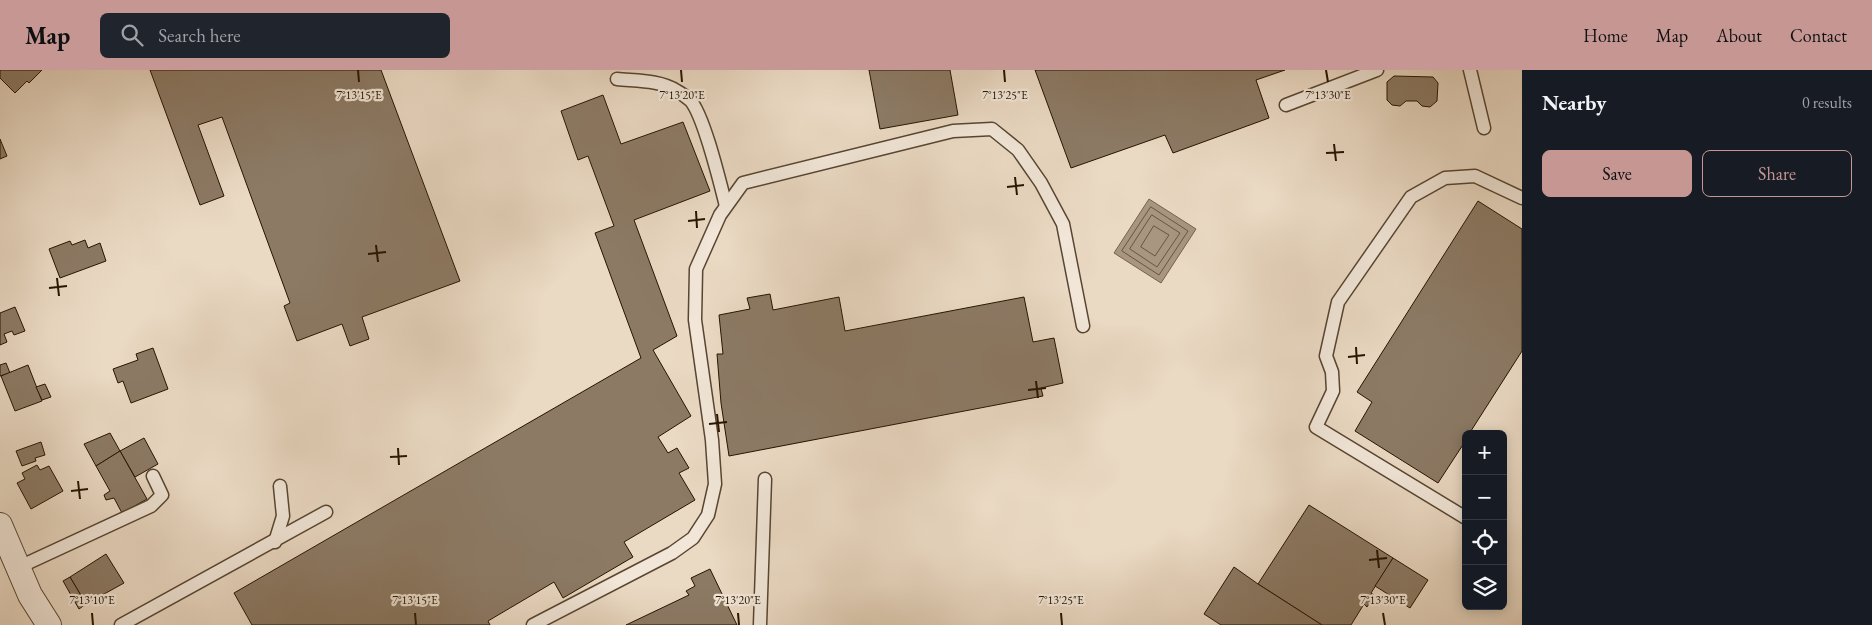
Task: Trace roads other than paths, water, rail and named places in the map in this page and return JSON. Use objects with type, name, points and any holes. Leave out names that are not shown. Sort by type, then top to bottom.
[{"type":"street","points":[[0,525],[17,568],[49,625]]},
{"type":"lane","points":[[1286,105],[1376,70]]},
{"type":"lane","points":[[1470,70],[1484,128]]},
{"type":"lane","points":[[617,79],[648,81],[676,90],[690,101],[708,145],[726,206]]},
{"type":"lane","points":[[533,625],[672,553],[693,538],[708,515],[715,484],[712,440],[695,320],[696,269],[720,215],[743,182],[953,130],[992,129],[1018,150],[1041,183],[1063,224],[1083,326]]},
{"type":"lane","points":[[1462,516],[1316,427],[1333,391],[1332,372],[1326,356],[1331,329],[1338,302],[1411,197],[1445,178],[1475,176],[1522,198]]},
{"type":"lane","points":[[17,568],[152,506],[162,496],[152,476]]},
{"type":"lane","points":[[760,625],[765,479]]},
{"type":"lane","points":[[275,542],[283,516],[280,486]]},
{"type":"lane","points":[[121,625],[275,542],[326,512]]},
{"type":"water","points":[[1149,199],[1196,229],[1161,283],[1114,253]]}]
